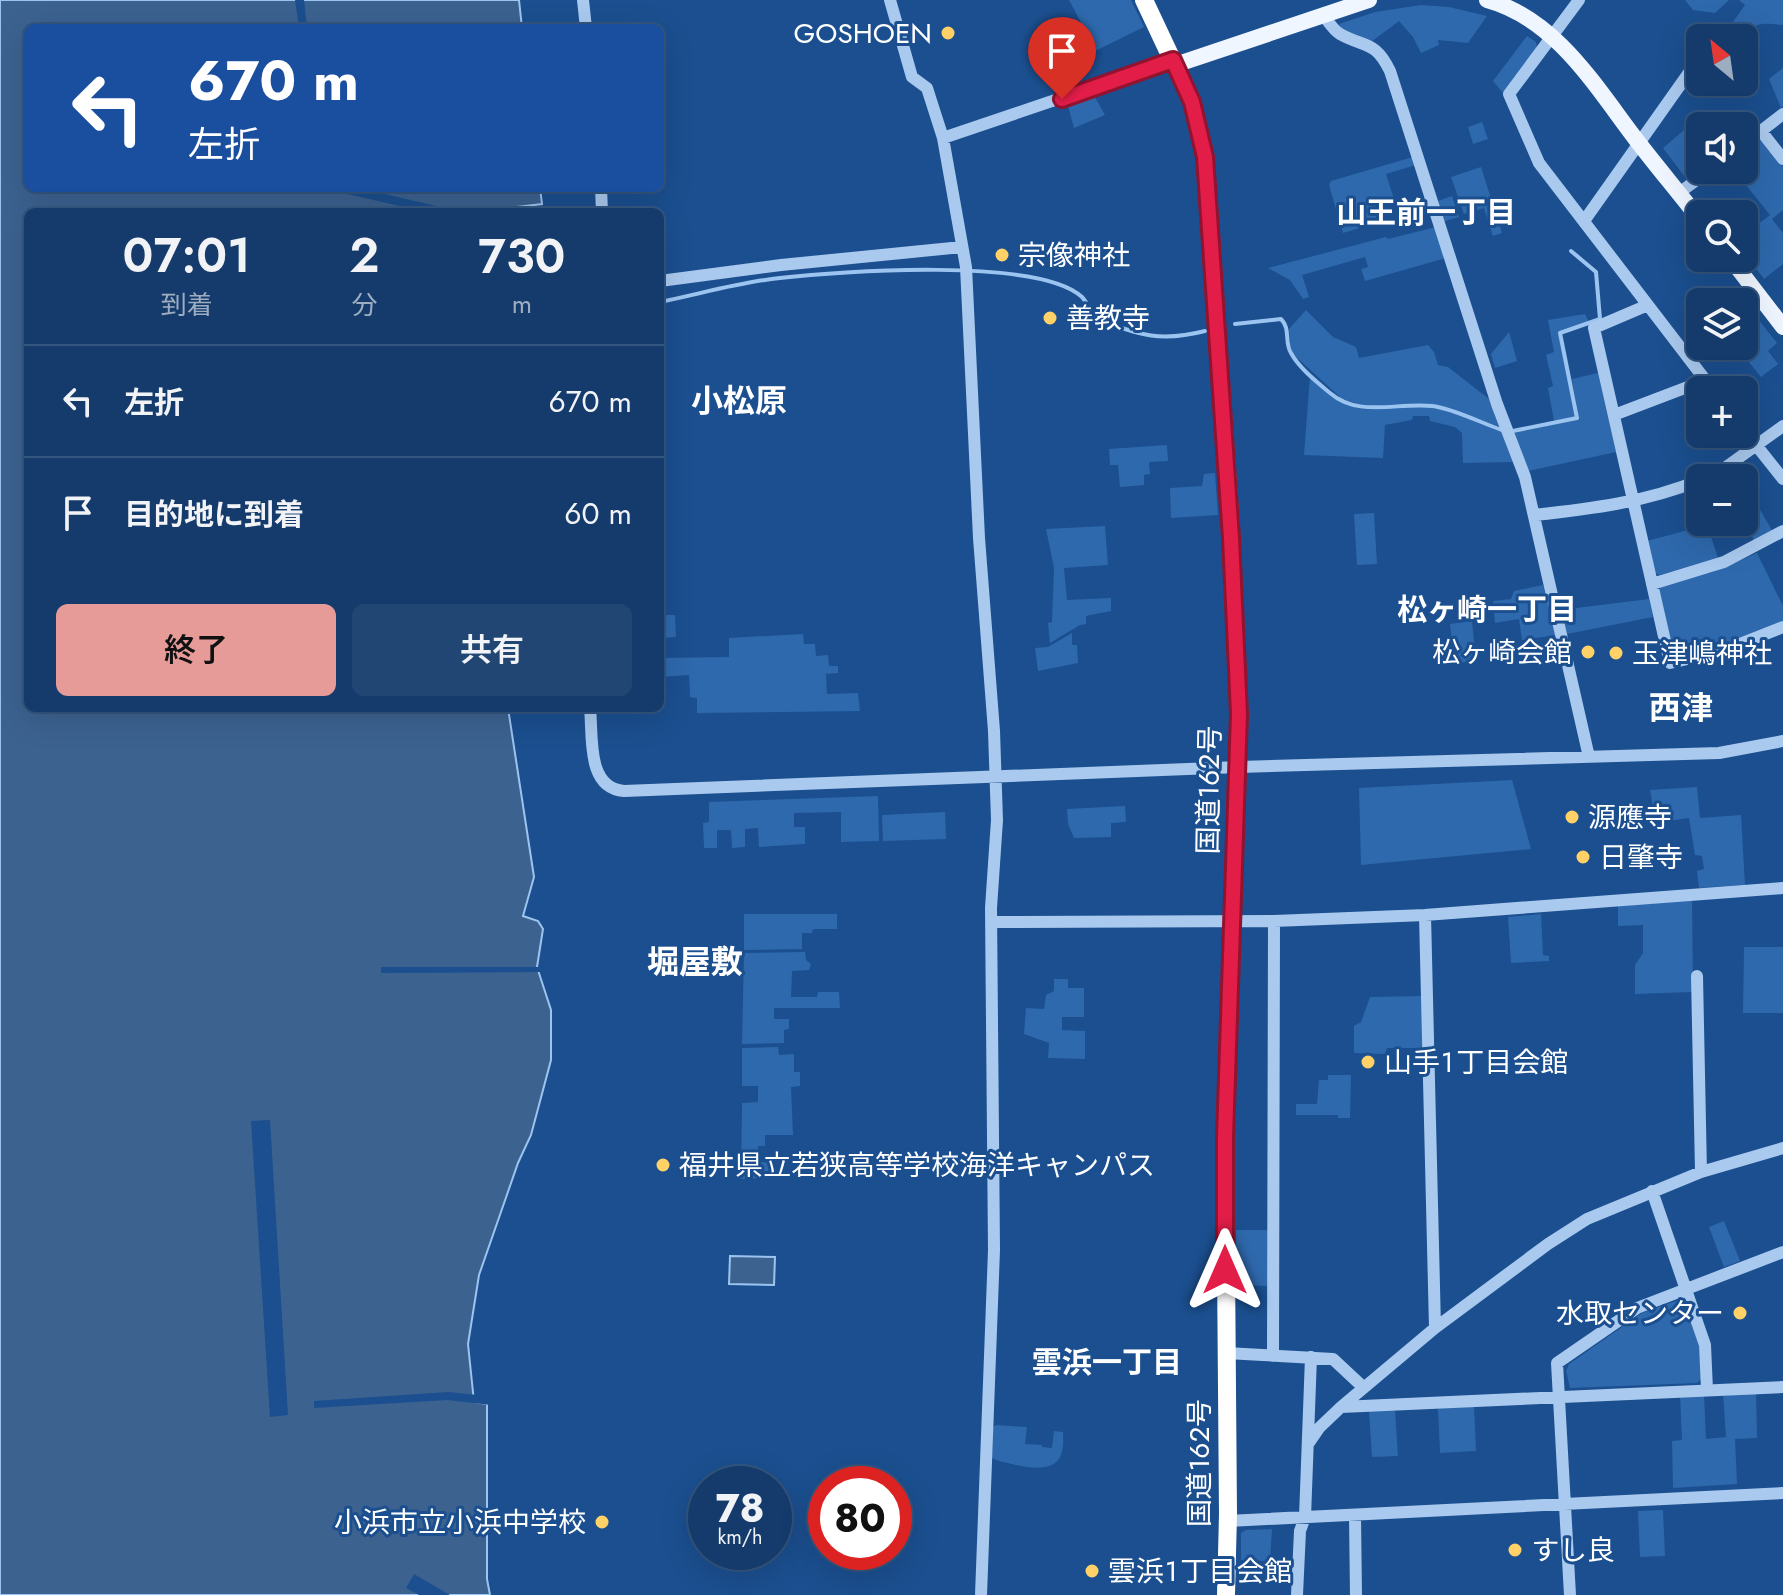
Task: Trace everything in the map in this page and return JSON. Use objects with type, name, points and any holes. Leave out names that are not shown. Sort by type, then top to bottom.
[{"type":"highway","name":"国道162号","points":[[1144,0],[1192,102],[1205,157],[1233,569],[1239,767],[1225,1138],[1226,1595]]},
{"type":"main road","points":[[1174,62],[1369,0]]},
{"type":"main road","points":[[1487,0],[1523,17],[1552,37],[1577,60],[1686,202]]},
{"type":"main road","points":[[1741,272],[1783,327]]},
{"type":"street","points":[[583,0],[586,24]]},
{"type":"street","points":[[890,0],[912,77],[927,88],[943,138],[966,272],[979,538],[996,777],[992,922],[994,1250],[981,1595]]},
{"type":"street","points":[[1579,0],[1509,94],[1539,163],[1703,376]]},
{"type":"street","points":[[1323,15],[1338,33],[1366,43],[1377,51],[1390,71],[1497,404],[1525,477],[1589,757]]},
{"type":"street","points":[[943,138],[1174,62]]},
{"type":"street","points":[[1584,221],[1686,77]]},
{"type":"street","points":[[1758,133],[1783,114]]},
{"type":"street","points":[[1761,131],[1783,159]]},
{"type":"street","points":[[1679,193],[1691,184]]},
{"type":"street","points":[[664,280],[962,247]]},
{"type":"street","points":[[1648,305],[1594,328],[1670,663],[1722,651],[1783,627]]},
{"type":"street","points":[[1614,415],[1686,392]]},
{"type":"street","points":[[1758,446],[1783,426]]},
{"type":"street","points":[[1728,464],[1755,448]]},
{"type":"street","points":[[1758,448],[1783,479]]},
{"type":"street","points":[[1534,515],[1633,500],[1686,486]]},
{"type":"street","points":[[1652,584],[1724,562],[1783,531]]},
{"type":"street","points":[[590,712],[598,776],[607,787],[619,791],[1239,767],[1719,753],[1783,741]]},
{"type":"street","points":[[992,922],[1274,921],[1425,915],[1783,888]]},
{"type":"street","points":[[1425,915],[1435,1328]]},
{"type":"street","points":[[1273,1356],[1274,921]]},
{"type":"street","points":[[1697,976],[1701,1172]]},
{"type":"street","points":[[1308,1444],[1319,1428],[1341,1407],[1435,1328],[1574,1227],[1701,1172],[1783,1148]]},
{"type":"street","points":[[1652,1191],[1705,1345],[1707,1390]]},
{"type":"street","points":[[1570,1595],[1557,1363],[1637,1308],[1783,1252]]},
{"type":"street","points":[[1226,1353],[1333,1359],[1363,1387]]},
{"type":"street","points":[[1297,1595],[1300,1531],[1305,1517],[1311,1357]]},
{"type":"street","points":[[1341,1407],[1783,1387]]},
{"type":"street","points":[[1228,1521],[1783,1493]]},
{"type":"street","points":[[1355,1516],[1356,1595]]},
{"type":"shaded area","points":[[0,0],[519,0],[522,24],[24,24],[24,192],[540,192],[542,204],[508,208],[24,208],[24,712],[509,712],[534,877],[523,916],[538,921],[543,929],[537,967],[551,1010],[551,1060],[531,1135],[518,1163],[479,1275],[468,1344],[474,1402],[487,1404],[487,1579],[490,1595],[0,1595]]},
{"type":"shaded area","points":[[1069,0],[1131,0],[1144,27],[1085,56],[1075,38],[1086,32]]},
{"type":"shaded area","points":[[1685,0],[1729,0],[1715,13],[1693,10]]},
{"type":"shaded area","points":[[1739,0],[1783,0],[1783,25],[1732,24],[1745,5]]},
{"type":"shaded area","points":[[1421,5],[1449,7],[1487,16],[1468,43],[1438,40],[1439,45],[1421,53],[1413,37],[1399,21],[1371,42],[1342,30],[1339,24],[1375,12]]},
{"type":"shaded area","points":[[1527,36],[1536,42],[1537,48],[1503,93],[1493,81]]},
{"type":"shaded area","points":[[1783,68],[1783,106],[1781,108],[1769,79]]},
{"type":"shaded area","points":[[1093,94],[1105,115],[1074,128],[1067,102]]},
{"type":"shaded area","points":[[1482,122],[1488,139],[1473,144],[1468,127]]},
{"type":"shaded area","points":[[1686,128],[1686,177],[1685,177],[1663,148]]},
{"type":"shaded area","points":[[1758,140],[1763,141],[1783,167],[1783,210],[1772,219],[1783,233],[1783,264],[1764,279],[1758,271],[1758,224],[1770,215],[1745,184],[1758,184]]},
{"type":"shaded area","points":[[1413,157],[1416,165],[1386,174],[1394,199],[1379,204],[1383,221],[1343,233],[1329,185],[1331,181]]},
{"type":"shaded area","points":[[1481,167],[1502,233],[1493,236],[1484,208],[1464,214],[1451,177]]},
{"type":"shaded area","points":[[1452,196],[1459,217],[1442,222],[1435,202]]},
{"type":"shaded area","points":[[1436,227],[1446,258],[1365,281],[1361,269],[1368,267],[1365,257],[1302,275],[1309,297],[1303,299],[1290,280],[1268,268],[1386,237]]},
{"type":"shaded area","points":[[1306,310],[1333,337],[1356,347],[1359,358],[1428,345],[1438,365],[1448,367],[1493,402],[1501,427],[1433,404],[1365,406],[1342,399],[1294,355],[1289,329]]},
{"type":"shaded area","points":[[1585,314],[1589,322],[1558,332],[1576,417],[1554,421],[1548,388],[1553,386],[1546,355],[1554,352],[1548,320]]},
{"type":"shaded area","points":[[1758,319],[1777,343],[1768,351],[1778,364],[1761,377],[1747,360],[1758,360]]},
{"type":"shaded area","points":[[1509,332],[1517,361],[1495,368],[1491,354]]},
{"type":"shaded area","points":[[1598,373],[1616,452],[1528,471],[1515,433],[1579,419],[1572,379]]},
{"type":"shaded area","points":[[1310,376],[1342,402],[1355,407],[1439,409],[1502,432],[1513,462],[1463,463],[1462,433],[1455,427],[1430,421],[1429,416],[1413,416],[1412,420],[1385,425],[1383,458],[1304,455]]},
{"type":"shaded area","points":[[1167,445],[1168,461],[1149,462],[1150,474],[1144,475],[1144,485],[1120,487],[1118,465],[1110,465],[1109,449]]},
{"type":"shaded area","points":[[1215,473],[1218,515],[1171,518],[1170,488],[1202,486],[1204,474]]},
{"type":"shaded area","points":[[1758,506],[1773,532],[1755,542],[1752,536],[1758,536]]},
{"type":"shaded area","points":[[1374,513],[1377,564],[1357,565],[1354,514]]},
{"type":"shaded area","points":[[1105,526],[1108,565],[1064,568],[1067,600],[1111,598],[1111,611],[1086,616],[1086,624],[1050,643],[1048,623],[1052,622],[1054,568],[1046,529]]},
{"type":"shaded area","points":[[1686,531],[1686,536],[1711,536],[1718,558],[1659,575],[1654,572],[1647,541]]},
{"type":"shaded area","points":[[1757,553],[1783,606],[1783,621],[1718,645],[1677,656],[1673,654],[1659,590],[1661,586],[1713,572]]},
{"type":"shaded area","points":[[1543,585],[1556,635],[1522,640],[1519,619],[1495,623],[1493,601],[1511,599],[1514,591]]},
{"type":"shaded area","points":[[1649,599],[1653,617],[1567,634],[1560,610]]},
{"type":"shaded area","points":[[664,615],[675,615],[676,637],[664,638]]},
{"type":"shaded area","points":[[1472,621],[1476,660],[1455,664],[1450,624]]},
{"type":"shaded area","points":[[1072,633],[1072,645],[1077,645],[1078,663],[1038,671],[1035,648],[1048,647]]},
{"type":"shaded area","points":[[803,634],[804,644],[815,644],[816,656],[828,655],[829,666],[838,666],[838,673],[826,674],[827,694],[858,693],[860,711],[697,713],[697,698],[690,697],[689,675],[664,677],[664,658],[729,657],[729,638]]},
{"type":"shaded area","points":[[1512,780],[1531,849],[1361,865],[1359,788]]},
{"type":"shaded area","points":[[1697,787],[1700,818],[1741,815],[1745,885],[1699,888],[1697,871],[1704,869],[1702,856],[1695,855],[1689,818],[1656,823],[1650,790]]},
{"type":"shaded area","points":[[878,796],[879,841],[841,842],[841,812],[794,813],[794,827],[805,827],[805,844],[759,847],[758,828],[745,829],[745,847],[732,848],[731,830],[717,830],[717,848],[704,848],[703,823],[709,822],[709,802]]},
{"type":"shaded area","points":[[1125,806],[1126,822],[1111,823],[1111,837],[1074,838],[1068,824],[1067,809]]},
{"type":"shaded area","points":[[945,812],[946,839],[883,841],[882,815]]},
{"type":"shaded area","points":[[1692,897],[1693,992],[1635,994],[1635,965],[1643,953],[1643,925],[1618,926],[1618,905]]},
{"type":"shaded area","points":[[744,914],[837,914],[837,929],[813,929],[812,933],[802,933],[802,949],[744,950]]},
{"type":"shaded area","points":[[1541,914],[1543,955],[1549,956],[1549,961],[1511,963],[1508,917]]},
{"type":"shaded area","points":[[1744,947],[1783,947],[1783,1013],[1743,1013]]},
{"type":"shaded area","points":[[805,952],[806,960],[811,964],[809,970],[792,971],[791,997],[817,997],[818,992],[839,992],[840,1008],[774,1008],[774,1019],[789,1019],[789,1029],[784,1030],[784,1043],[742,1044],[744,953]]},
{"type":"shaded area","points":[[1054,979],[1068,979],[1068,988],[1084,988],[1084,1017],[1062,1017],[1062,1030],[1085,1031],[1085,1059],[1048,1058],[1049,1043],[1024,1034],[1026,1008],[1044,1009],[1046,995],[1054,991]]},
{"type":"shaded area","points":[[1423,996],[1424,1048],[1387,1048],[1385,1054],[1354,1053],[1354,1026],[1361,1022],[1370,997]]},
{"type":"shaded area","points":[[778,1047],[779,1055],[794,1054],[794,1072],[800,1072],[800,1086],[791,1087],[793,1135],[765,1135],[765,1146],[758,1146],[758,1162],[775,1163],[775,1178],[741,1179],[742,1103],[758,1102],[758,1086],[742,1086],[742,1048]]},
{"type":"shaded area","points":[[1328,1075],[1351,1075],[1350,1118],[1296,1115],[1296,1104],[1317,1104],[1319,1080],[1328,1080]]},
{"type":"shaded area","points":[[1724,1221],[1740,1261],[1724,1267],[1709,1227]]},
{"type":"shaded area","points":[[1236,1230],[1268,1230],[1269,1286],[1236,1285]]},
{"type":"shaded area","points":[[730,1256],[775,1257],[774,1285],[729,1284]]},
{"type":"shaded area","points":[[1679,1300],[1685,1303],[1699,1346],[1701,1379],[1697,1383],[1570,1388],[1566,1371],[1569,1364],[1642,1313]]},
{"type":"shaded area","points":[[1756,1392],[1757,1438],[1735,1439],[1737,1484],[1673,1488],[1672,1441],[1682,1440],[1680,1395],[1704,1394],[1706,1439],[1726,1437],[1723,1393]]},
{"type":"shaded area","points":[[1474,1406],[1476,1451],[1440,1453],[1438,1408]]},
{"type":"shaded area","points":[[1395,1410],[1398,1456],[1372,1457],[1369,1411]]},
{"type":"shaded area","points":[[993,1427],[1027,1427],[1025,1444],[1042,1447],[1052,1448],[1054,1431],[1063,1432],[1059,1459],[1053,1465],[1035,1468],[992,1458]]},
{"type":"shaded area","points":[[1663,1510],[1665,1556],[1640,1557],[1638,1511]]},
{"type":"shaded area","points":[[1272,1529],[1270,1561],[1241,1560],[1241,1533]]},
{"type":"pier","points":[[295,0],[304,0],[307,24],[298,24]]},
{"type":"pier","points":[[338,192],[376,192],[445,208],[408,208]]},
{"type":"pier","points":[[381,967],[541,967],[543,972],[381,973]]},
{"type":"pier","points":[[270,1120],[288,1415],[270,1417],[251,1121]]},
{"type":"pier","points":[[448,1392],[478,1395],[478,1399],[489,1401],[491,1405],[447,1400],[314,1408],[314,1401]]},
{"type":"pier","points":[[414,1574],[450,1595],[419,1595],[406,1588]]},
{"type":"waterway","points":[[1513,431],[1577,418],[1560,333],[1600,319],[1596,272],[1571,251]]},
{"type":"waterway","points":[[664,301],[750,282],[808,275],[891,270],[983,272],[1025,276],[1059,284],[1082,297],[1094,318],[1136,332],[1174,336],[1205,331]]},
{"type":"waterway","points":[[1235,324],[1281,319],[1294,359],[1341,401],[1366,407],[1440,407],[1502,430]]},
{"type":"place","name":"GOSHOEN","points":[[948,33]]},
{"type":"place","name":"宗像神社","points":[[1002,255]]},
{"type":"place","name":"善教寺","points":[[1050,318]]},
{"type":"place","name":"松ヶ崎会館","points":[[1588,652]]},
{"type":"place","name":"玉津嶋神社","points":[[1616,653]]},
{"type":"place","name":"源應寺","points":[[1572,817]]},
{"type":"place","name":"日肇寺","points":[[1583,857]]},
{"type":"place","name":"山手１丁目会館","points":[[1368,1062]]},
{"type":"place","name":"福井県立若狭高等学校海洋キャンパス","points":[[663,1165]]},
{"type":"place","name":"水取センター","points":[[1740,1313]]},
{"type":"place","name":"小浜市立小浜中学校","points":[[602,1522]]},
{"type":"place","name":"すし良","points":[[1515,1550]]},
{"type":"place","name":"雲浜１丁目会館","points":[[1092,1571]]},
{"type":"district","name":"山王前一丁目","points":[[1426,212]]},
{"type":"district","name":"小松原","points":[[739,401]]},
{"type":"district","name":"松ヶ崎一丁目","points":[[1487,609]]},
{"type":"district","name":"西津","points":[[1681,708]]},
{"type":"district","name":"堀屋敷","points":[[695,962]]},
{"type":"district","name":"雲浜一丁目","points":[[1107,1362]]},
{"type":"route","points":[[1062,99],[1173,60],[1192,102],[1205,157],[1231,538],[1239,714],[1225,1138],[1225,1270]]}]
